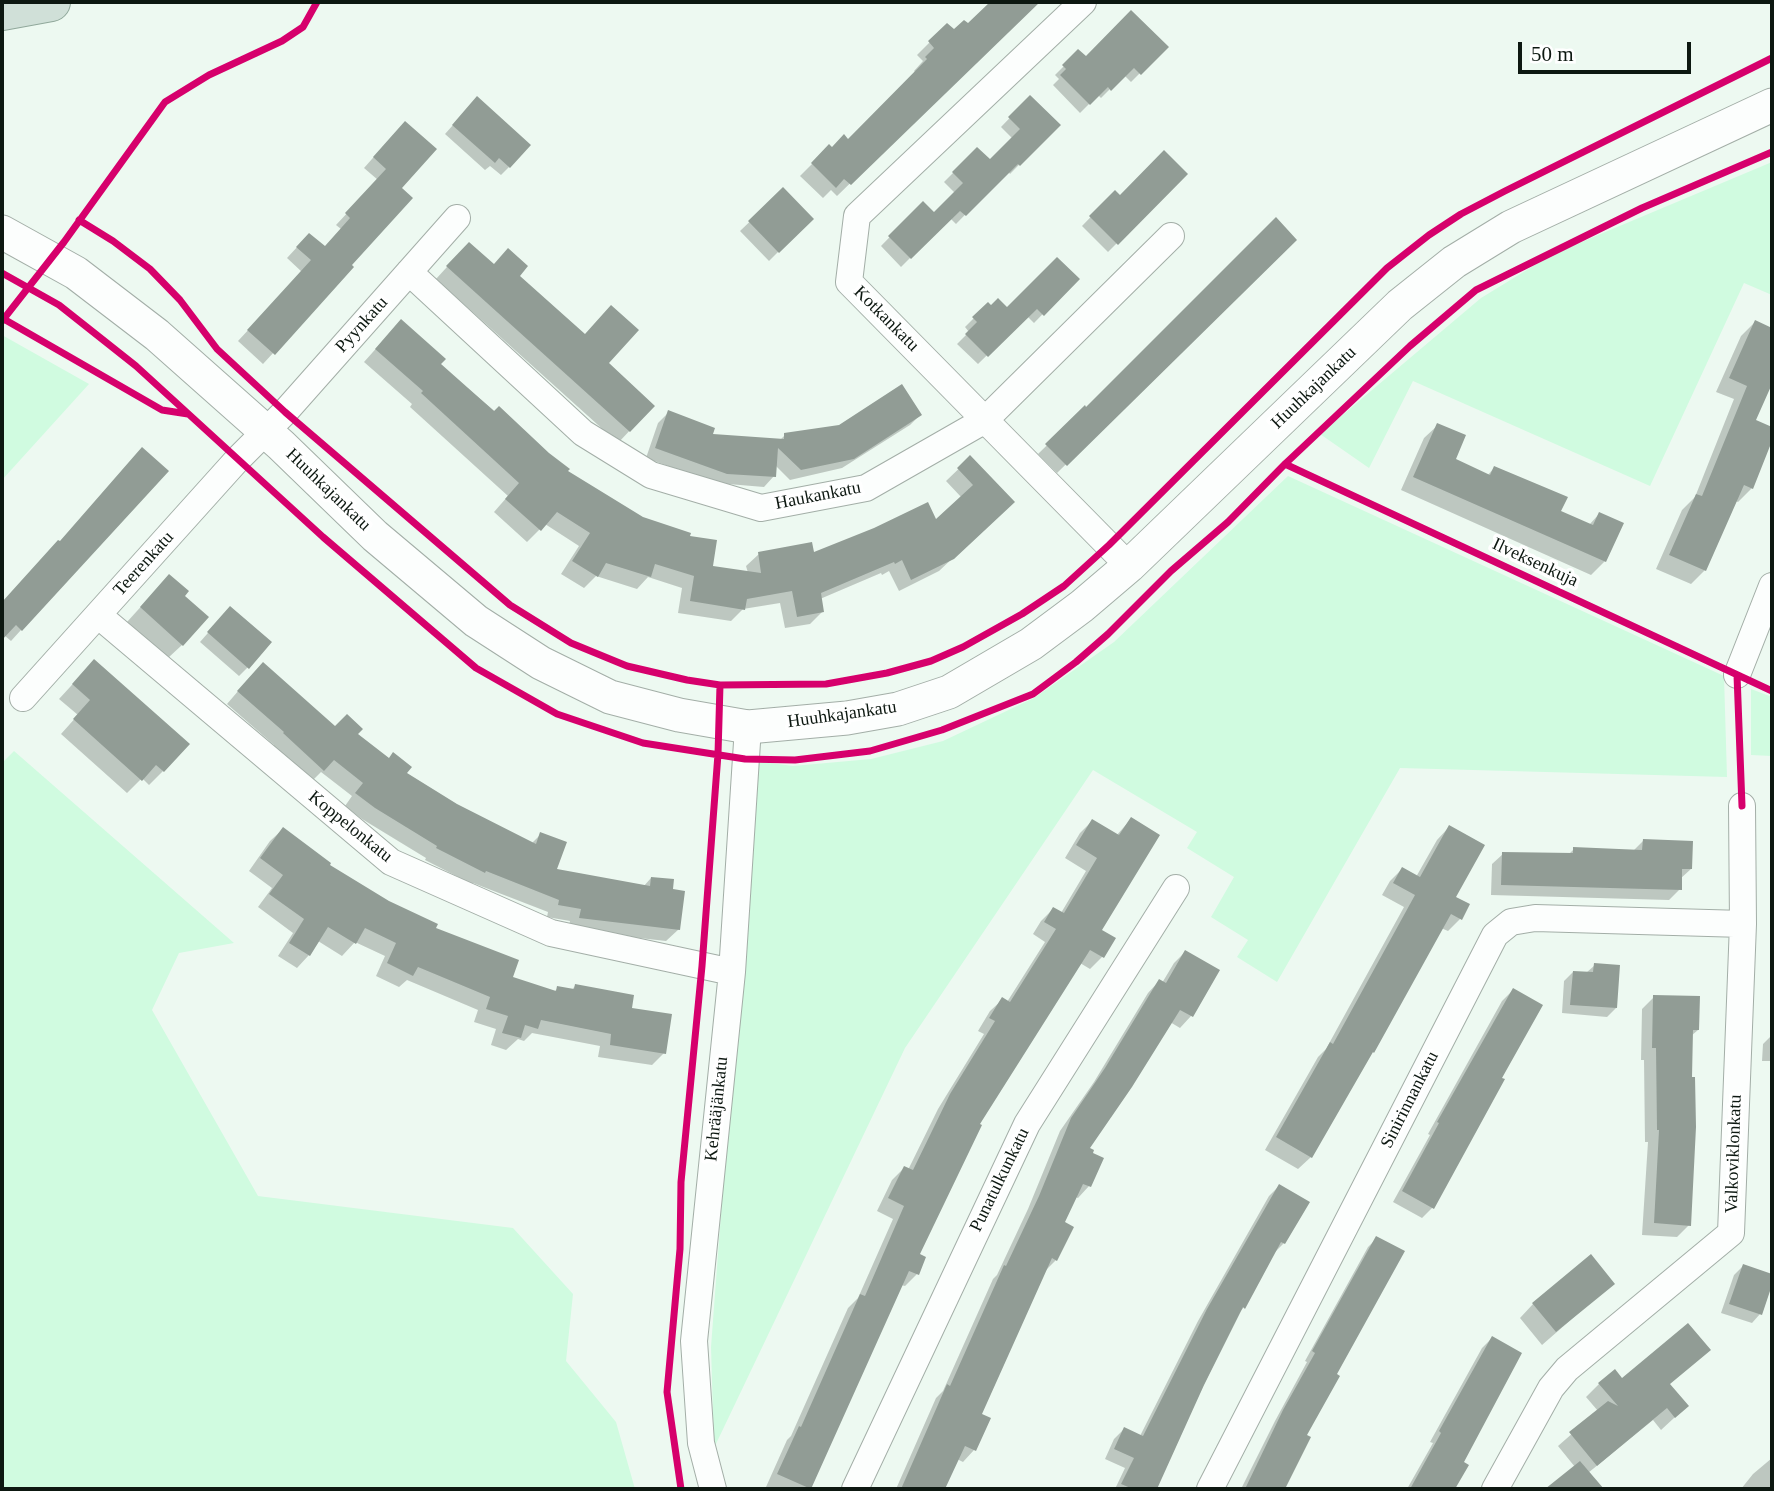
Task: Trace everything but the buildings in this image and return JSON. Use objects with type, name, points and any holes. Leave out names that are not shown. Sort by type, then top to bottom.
[{"type":"highway","points":[[2,11],[51,2]]},
{"type":"street","name":"Kotkankatu","points":[[1083,2],[857,216],[849,282],[1129,566]]},
{"type":"street","name":"Huuhkajankatu","points":[[2,232],[76,273],[157,335],[266,432],[375,536],[476,621],[541,663],[610,697],[679,715],[748,727],[847,718],[898,709],[949,692],[1031,644],[1129,566],[1400,305],[1454,262],[1511,226],[1772,105]]},
{"type":"street","name":"Pyynkatu","points":[[266,432],[457,218]]},
{"type":"street","name":"Haukankatu","points":[[409,272],[583,433],[651,475],[761,508],[866,488],[985,420],[1171,236]]},
{"type":"street","name":"Teerenkatu","points":[[23,698],[237,460],[266,432]]},
{"type":"street","points":[[1737,675],[1772,586]]},
{"type":"street","name":"Koppelonkatu","points":[[98,615],[391,863],[551,933],[732,972]]},
{"type":"street","name":"Kehrääjänkatu","points":[[713,1489],[701,1443],[694,1341],[732,972],[748,727]]},
{"type":"street","name":"Valkoviklonkatu","points":[[1495,1489],[1551,1388],[1567,1369],[1731,1233],[1744,924],[1742,806]]},
{"type":"street","name":"Punatulkunkatu","points":[[855,1489],[1027,1124],[1176,888]]},
{"type":"street","name":"Sinirinnankatu","points":[[1210,1489],[1495,935],[1511,922],[1535,918],[1744,924]]},
{"type":"green space","points":[[1772,162],[1772,295],[1744,283],[1650,486],[1413,381],[1369,468],[1320,434],[1481,298],[1553,254]]},
{"type":"green space","points":[[2,335],[89,384],[2,480]]},
{"type":"green space","points":[[1288,476],[1724,676],[1727,777],[1400,768],[1277,982],[1237,957],[1248,940],[1211,917],[1234,877],[1187,848],[1197,832],[1093,770],[905,1048],[714,1448],[711,1347],[755,761],[793,766],[871,759],[943,741],[1034,698],[1114,642]]},
{"type":"green space","points":[[1751,689],[1772,697],[1772,756],[1751,755]]},
{"type":"green space","points":[[14,751],[234,943],[179,953],[152,1010],[258,1196],[513,1228],[573,1294],[566,1361],[616,1422],[635,1489],[2,1489],[2,763]]},
{"type":"cycle path","points":[[2,321],[64,242],[165,102],[209,75],[282,41],[303,27],[317,2]]},
{"type":"cycle path","points":[[79,220],[150,269],[180,300],[217,349],[285,412],[510,605],[571,643],[627,666],[687,680],[720,685],[826,684],[887,673],[931,661],[963,647],[1022,614],[1064,586],[1109,545],[1387,268],[1429,235],[1461,214],[1505,191],[1772,58]]},
{"type":"cycle path","points":[[2,273],[59,305],[136,366],[323,537],[476,668],[557,714],[643,743],[745,759],[795,760],[870,751],[942,730],[1033,694],[1108,634],[1171,571],[1228,522],[1410,346],[1476,290],[1642,208],[1772,152]]},
{"type":"cycle path","points":[[2,318],[162,410],[188,414]]},
{"type":"cycle path","name":"Ilveksenkuja","points":[[1285,464],[1772,691]]},
{"type":"cycle path","points":[[1737,675],[1742,806]]},
{"type":"cycle path","points":[[681,1489],[667,1392],[680,1249],[681,1182],[702,966],[718,754],[720,685]]}]
